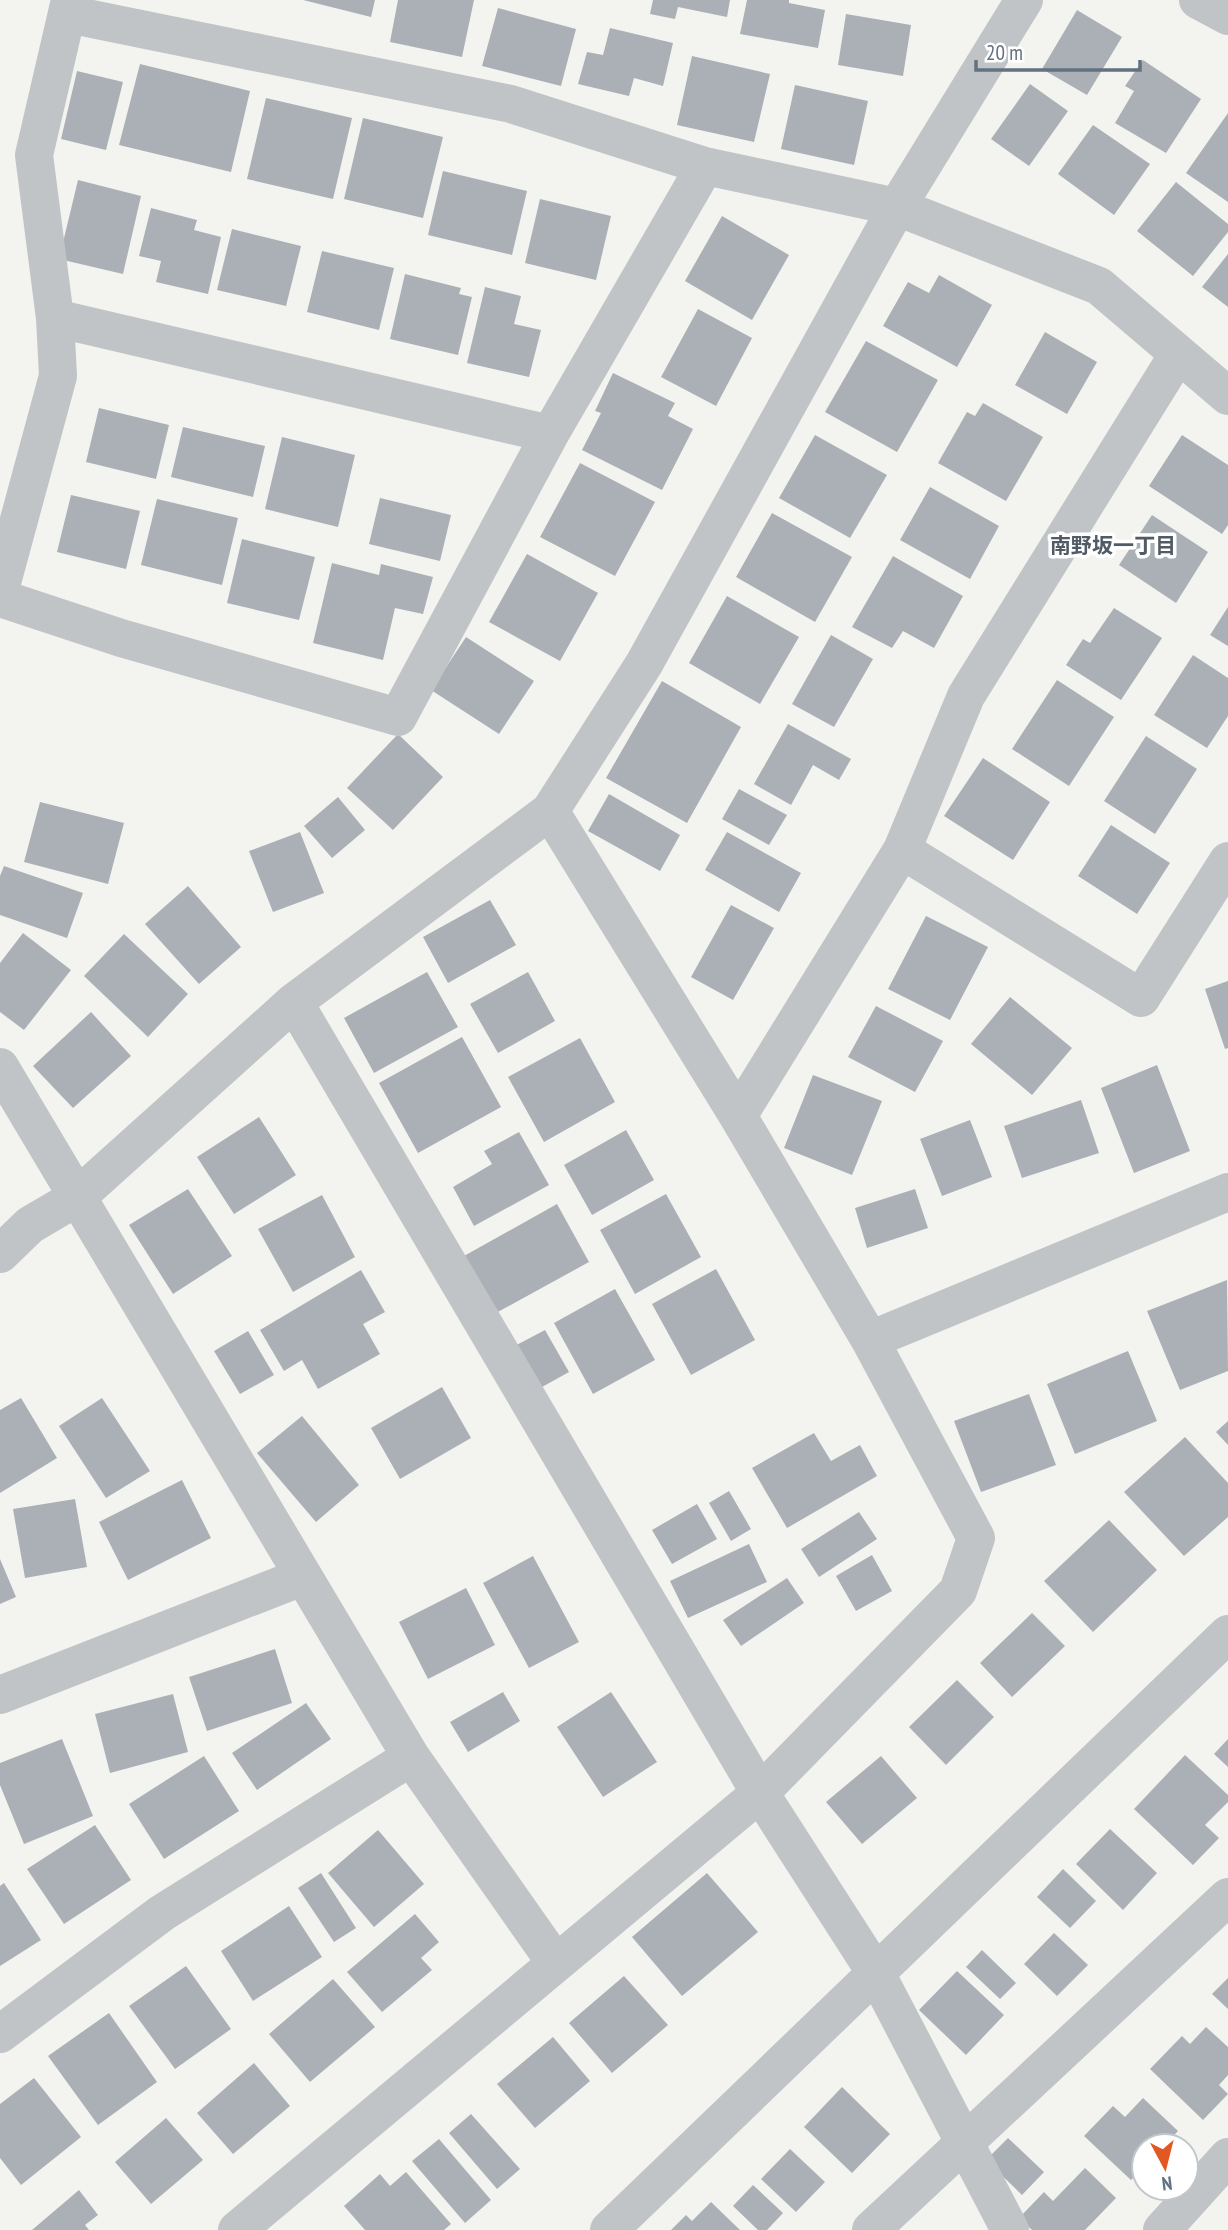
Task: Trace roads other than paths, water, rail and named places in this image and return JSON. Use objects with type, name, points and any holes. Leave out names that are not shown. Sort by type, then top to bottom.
[{"type":"street","points":[[0,1254],[30,1225],[76,1198],[294,1002],[550,811],[644,664],[897,206],[1024,0]]},
{"type":"street","points":[[1198,0],[1228,16]]},
{"type":"street","points":[[0,590],[58,376],[55,318],[34,155],[69,7],[511,104],[705,166],[897,206],[1099,286],[1177,356],[1228,396]]},
{"type":"street","points":[[0,598],[121,638],[398,717],[550,435],[705,166]]},
{"type":"street","points":[[55,318],[550,435]]},
{"type":"street","points":[[738,1116],[902,850],[966,696],[1177,356]]},
{"type":"street","points":[[237,2230],[760,1793],[958,1591],[976,1538],[870,1340],[738,1116],[550,811]]},
{"type":"street","points":[[902,850],[1141,998],[1228,862]]},
{"type":"street","points":[[294,1002],[760,1793],[877,1975],[1010,2230]]},
{"type":"street","points":[[0,1067],[411,1757],[555,1962]]},
{"type":"street","points":[[870,1340],[1228,1192]]},
{"type":"street","points":[[0,1695],[302,1577]]},
{"type":"street","points":[[609,2230],[877,1975],[1228,1634]]},
{"type":"street","points":[[0,2034],[162,1913],[411,1757]]},
{"type":"street","points":[[871,2230],[1228,1897]]},
{"type":"street","points":[[1161,2230],[1228,2157]]},
{"type":"district","name":"南野坂一丁目","points":[[1113,546]]}]
